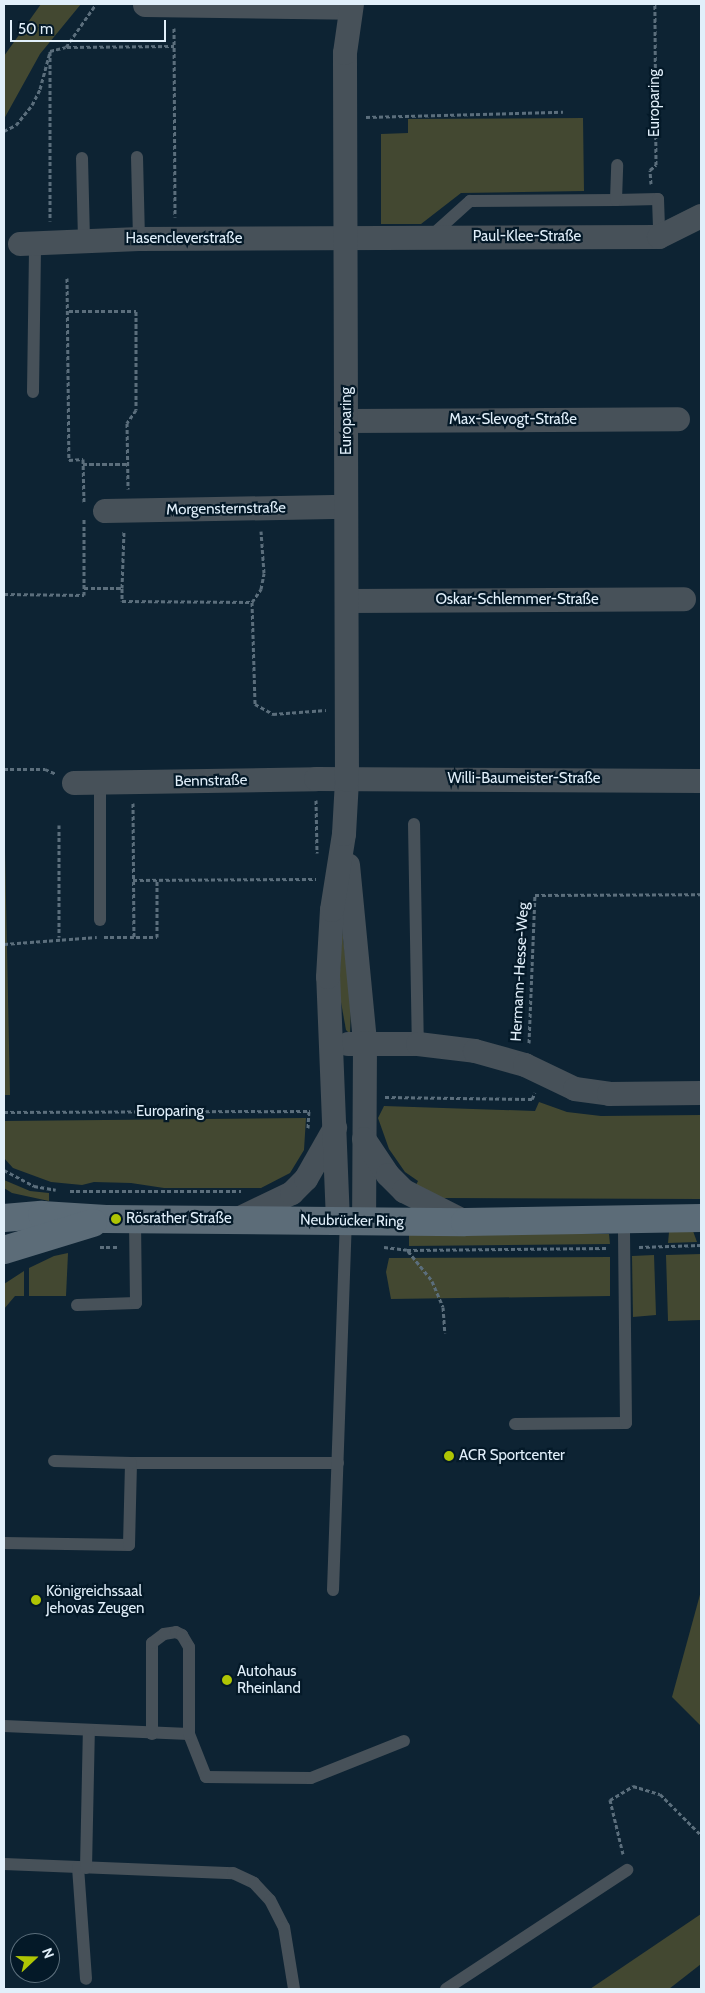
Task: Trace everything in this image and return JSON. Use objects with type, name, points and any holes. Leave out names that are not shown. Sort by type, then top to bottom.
[{"type":"main road","points":[[4,1197],[42,1215]]},
{"type":"main road","name":"Neubrücker Ring","points":[[4,1218],[42,1215],[106,1219],[238,1219],[349,1222],[701,1218]]},
{"type":"main road","points":[[4,1262],[16,1247],[106,1219]]},
{"type":"street","name":"Europaring","points":[[145,5],[351,6],[345,53],[348,421],[346,507],[349,601],[347,780],[344,834],[332,910],[329,958],[336,1119],[349,1222]]},
{"type":"street","name":"Paul-Klee-Straße","points":[[347,238],[659,237],[701,216]]},
{"type":"street","name":"Hasencleverstraße","points":[[35,244],[139,239],[347,238]]},
{"type":"street","name":"Max-Slevogt-Straße","points":[[348,421],[678,420]]},
{"type":"street","name":"Morgensternstraße","points":[[119,511],[346,507]]},
{"type":"street","name":"Oskar-Schlemmer-Straße","points":[[349,601],[684,600]]},
{"type":"street","name":"Bennstraße","points":[[74,783],[347,780]]},
{"type":"street","name":"Willi-Baumeister-Straße","points":[[347,780],[701,781]]},
{"type":"street","name":"Europaring","points":[[344,834],[365,1044],[364,1139],[349,1222]]},
{"type":"street","points":[[332,1045],[418,1044],[475,1051],[535,1070],[575,1089],[609,1094],[701,1093]]},
{"type":"street","points":[[238,1219],[292,1193],[306,1179],[336,1119]]},
{"type":"street","points":[[364,1139],[388,1175],[404,1191],[465,1222]]},
{"type":"lane","points":[[137,157],[139,239]]},
{"type":"lane","points":[[82,158],[84,241]]},
{"type":"lane","points":[[616,200],[617,165]]},
{"type":"lane","points":[[430,237],[470,201],[658,199],[659,237]]},
{"type":"lane","points":[[33,392],[35,244]]},
{"type":"lane","points":[[100,783],[100,920]]},
{"type":"lane","points":[[414,824],[418,1044]]},
{"type":"lane","points":[[77,1305],[136,1303],[135,1219]]},
{"type":"lane","points":[[515,1424],[626,1423],[624,1219]]},
{"type":"lane","points":[[333,1590],[349,1222]]},
{"type":"lane","points":[[54,1461],[130,1464],[338,1463]]},
{"type":"lane","points":[[4,1543],[130,1545],[130,1464]]},
{"type":"lane","points":[[152,1734],[152,1643],[164,1634],[176,1632],[189,1647],[189,1734],[206,1777],[311,1778],[404,1741]]},
{"type":"lane","points":[[4,1726],[152,1734],[189,1734]]},
{"type":"lane","points":[[86,1979],[82,1868],[89,1730]]},
{"type":"lane","points":[[4,1864],[233,1873],[254,1883],[270,1900],[284,1927],[294,1989]]},
{"type":"lane","points":[[446,1989],[627,1870]]},
{"type":"path","points":[[66,47],[96,4]]},
{"type":"path","name":"Europaring","points":[[651,200],[650,170],[656,164],[654,4]]},
{"type":"path","points":[[174,5],[175,239]]},
{"type":"path","points":[[50,51],[66,47],[174,46]]},
{"type":"path","points":[[4,132],[16,124],[32,105],[40,89],[50,51]]},
{"type":"path","points":[[35,244],[50,51]]},
{"type":"path","points":[[346,117],[563,112]]},
{"type":"path","points":[[4,594],[84,595],[83,459],[69,460],[69,311],[67,278]]},
{"type":"path","points":[[69,311],[136,311],[136,410],[127,423],[128,464],[119,511],[122,601],[252,602]]},
{"type":"path","points":[[83,464],[128,464]]},
{"type":"path","points":[[260,508],[264,573],[262,588],[252,602],[255,704],[273,714],[348,709]]},
{"type":"path","points":[[84,588],[122,588]]},
{"type":"path","points":[[4,768],[45,769],[74,783]]},
{"type":"path","points":[[316,779],[317,859]]},
{"type":"path","points":[[133,782],[134,937]]},
{"type":"path","points":[[59,825],[59,938]]},
{"type":"path","points":[[133,880],[317,879],[317,869]]},
{"type":"path","points":[[4,944],[55,941],[59,938],[158,937],[157,880]]},
{"type":"path","name":"Hermann-Hesse-Weg","points":[[535,1070],[532,1023],[535,895],[701,894]]},
{"type":"path","points":[[100,920],[101,937]]},
{"type":"path","points":[[365,1096],[532,1099],[535,1070]]},
{"type":"path","points":[[308,1136],[309,1111]]},
{"type":"path","name":"Europaring","points":[[4,1112],[309,1111],[336,1119]]},
{"type":"path","points":[[4,1170],[34,1186],[61,1191],[246,1191]]},
{"type":"path","points":[[407,1250],[432,1282],[443,1307],[445,1333]]},
{"type":"path","points":[[627,1870],[610,1800],[633,1786],[660,1794],[701,1835]]},
{"type":"green space","points":[[41,4],[81,4],[40,54],[4,119],[4,56]]},
{"type":"green space","points":[[583,118],[584,191],[461,193],[421,224],[381,224],[381,134],[408,133],[408,119]]},
{"type":"green space","points":[[4,802],[10,1095],[4,1095]]},
{"type":"green space","points":[[342,929],[351,1003],[350,1034],[346,1030],[339,991]]},
{"type":"green space","points":[[539,1102],[567,1112],[601,1116],[701,1115],[701,1199],[443,1198],[415,1187],[418,1181],[405,1172],[389,1149],[378,1118],[384,1106],[535,1111]]},
{"type":"green space","points":[[306,1118],[304,1150],[290,1173],[261,1188],[164,1188],[131,1183],[94,1182],[82,1185],[51,1182],[13,1168],[4,1158],[4,1121]]},
{"type":"green space","points":[[4,1180],[30,1191],[49,1193],[49,1201],[12,1193],[4,1188]]},
{"type":"green space","points":[[693,1231],[697,1242],[668,1243],[669,1232]]},
{"type":"green space","points":[[409,1234],[609,1234],[610,1244],[409,1246]]},
{"type":"green space","points":[[68,1253],[66,1296],[29,1296],[29,1268],[54,1256]]},
{"type":"green space","points":[[701,1254],[701,1320],[668,1321],[666,1255]]},
{"type":"green space","points":[[654,1255],[656,1315],[633,1317],[632,1256]]},
{"type":"green space","points":[[610,1257],[610,1296],[391,1299],[386,1272],[389,1258]]},
{"type":"green space","points":[[24,1271],[24,1296],[15,1296],[4,1309],[4,1284]]},
{"type":"green space","points":[[701,1591],[701,1726],[672,1697]]},
{"type":"green space","points":[[701,1914],[701,1964],[669,1989],[590,1989]]},
{"type":"place","name":"Rösrather Straße","points":[[116,1219]]},
{"type":"place","name":"ACR Sportcenter","points":[[449,1456]]},
{"type":"place","name":"Königreichssaal Jehovas Zeugen","points":[[36,1600]]},
{"type":"place","name":"Autohaus Rheinland","points":[[227,1680]]}]
